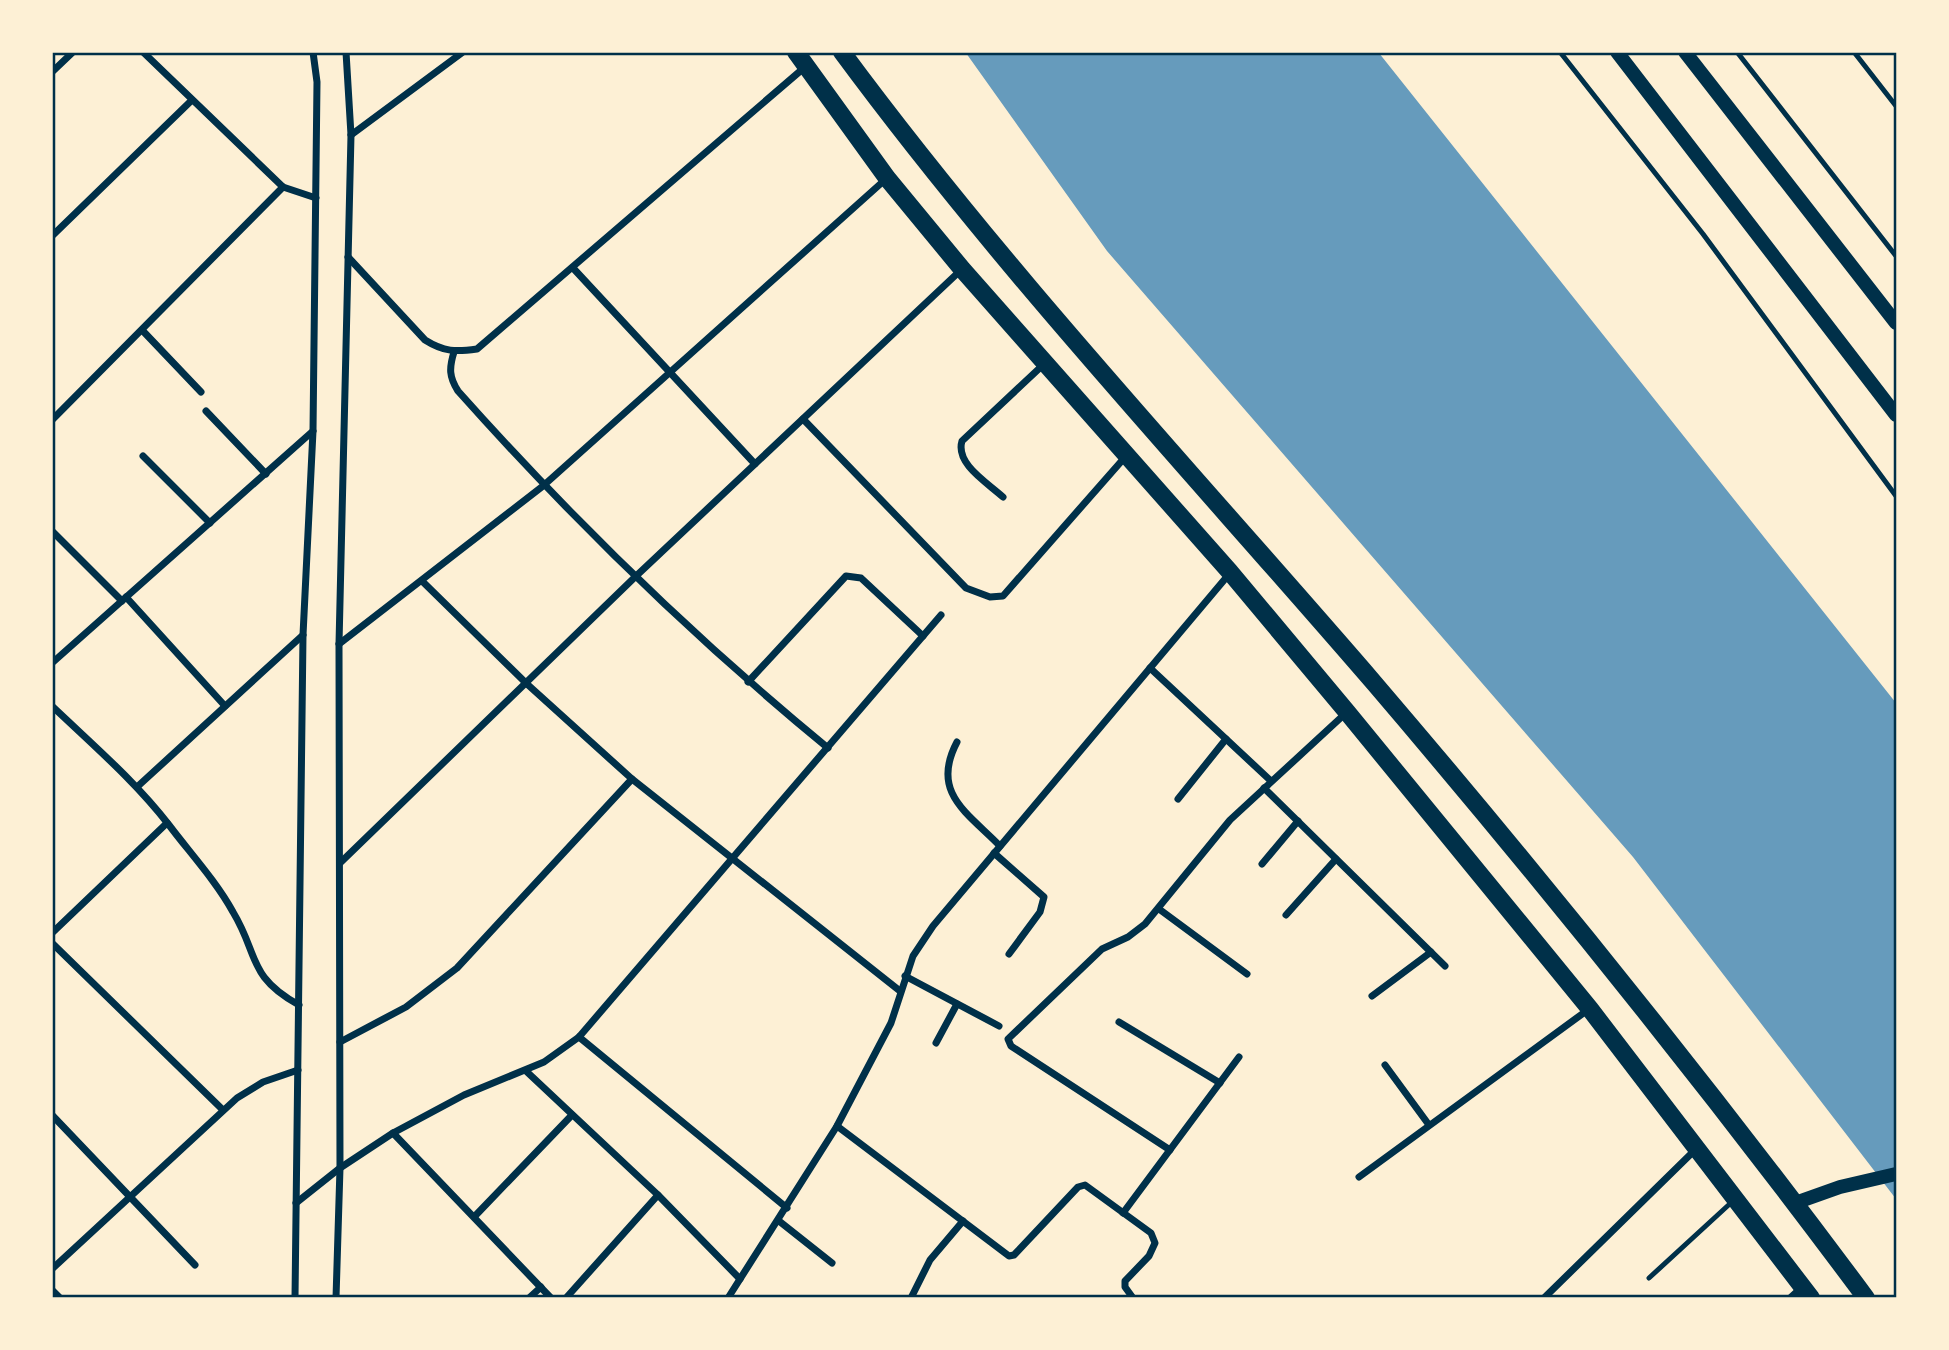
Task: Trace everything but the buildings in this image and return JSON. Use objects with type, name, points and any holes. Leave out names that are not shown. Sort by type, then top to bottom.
[{"type":"main road","points":[[842,52],[919,157],[993,246],[1374,683],[1616,973],[1866,1297]]},
{"type":"main road","points":[[1617,52],[1896,415]]},
{"type":"main road","points":[[1685,52],[1896,323]]},
{"type":"main road","points":[[801,59],[887,178],[962,268],[1230,572],[1590,1009],[1737,1198],[1801,1294]]},
{"type":"main road","points":[[1795,1202],[1840,1187],[1896,1174]]},
{"type":"street","points":[[52,72],[73,52]]},
{"type":"street","points":[[143,52],[283,187],[316,198]]},
{"type":"street","points":[[295,1297],[303,635],[313,431],[317,82],[313,52]]},
{"type":"street","points":[[336,1297],[340,1168],[339,644],[351,135],[346,52]]},
{"type":"street","points":[[351,135],[463,52]]},
{"type":"street","points":[[348,256],[425,340],[439,349],[454,352],[477,349],[573,268],[801,59]]},
{"type":"street","points":[[52,236],[192,100]]},
{"type":"street","points":[[339,644],[542,485],[887,178]]},
{"type":"street","points":[[52,420],[283,187]]},
{"type":"street","points":[[573,268],[755,464]]},
{"type":"street","points":[[340,863],[634,578],[962,268]]},
{"type":"street","points":[[142,330],[201,392]]},
{"type":"street","points":[[454,352],[449,366],[451,380],[458,391],[542,485],[634,578],[748,682],[828,748]]},
{"type":"street","points":[[1003,497],[964,461],[959,449],[962,441],[1045,363]]},
{"type":"street","points":[[206,411],[266,474]]},
{"type":"street","points":[[803,419],[966,588],[990,597],[1003,596],[1126,456]]},
{"type":"street","points":[[52,663],[313,431]]},
{"type":"street","points":[[143,456],[210,523]]},
{"type":"street","points":[[52,531],[124,599],[225,706]]},
{"type":"street","points":[[728,1297],[779,1221],[837,1126],[891,1023],[913,956],[933,926],[1230,572]]},
{"type":"street","points":[[748,682],[846,576],[861,578],[923,636]]},
{"type":"street","points":[[422,581],[527,684],[632,779],[732,861],[900,991]]},
{"type":"street","points":[[296,1203],[340,1168],[393,1133],[464,1095],[526,1071],[579,1037],[941,615]]},
{"type":"street","points":[[137,787],[303,635]]},
{"type":"street","points":[[1150,668],[1271,781]]},
{"type":"street","points":[[52,706],[137,787],[167,823],[233,912],[256,968],[279,993],[299,1005]]},
{"type":"street","points":[[1170,1150],[1011,1046],[1008,1039],[1102,949],[1128,937],[1159,909],[1211,841],[1271,781],[1347,712]]},
{"type":"street","points":[[1178,799],[1226,739]]},
{"type":"street","points":[[957,743],[948,758],[946,776],[950,794],[1000,846]]},
{"type":"street","points":[[340,1042],[406,1007],[457,968],[632,779]]},
{"type":"street","points":[[1264,788],[1445,966]]},
{"type":"street","points":[[1262,864],[1298,821]]},
{"type":"street","points":[[52,933],[167,823]]},
{"type":"street","points":[[994,853],[1044,897],[1040,912],[1009,954]]},
{"type":"street","points":[[1286,915],[1336,859]]},
{"type":"street","points":[[1159,909],[1247,974]]},
{"type":"street","points":[[52,943],[223,1110]]},
{"type":"street","points":[[1372,996],[1431,952]]},
{"type":"street","points":[[905,976],[999,1026]]},
{"type":"street","points":[[936,1043],[957,1004]]},
{"type":"street","points":[[1359,1177],[1590,1009]]},
{"type":"street","points":[[1119,1022],[1220,1083]]},
{"type":"street","points":[[579,1037],[787,1208]]},
{"type":"street","points":[[1124,1213],[1239,1057]]},
{"type":"street","points":[[1385,1065],[1429,1125]]},
{"type":"street","points":[[52,1269],[223,1110],[263,1082],[298,1070]]},
{"type":"street","points":[[526,1071],[658,1195],[740,1279]]},
{"type":"street","points":[[52,1115],[195,1265]]},
{"type":"street","points":[[475,1216],[572,1115]]},
{"type":"street","points":[[837,1126],[1005,1254],[1014,1255],[1018,1252],[1082,1184],[1152,1233],[1155,1243],[1149,1256],[1125,1281],[1125,1287],[1133,1297]]},
{"type":"street","points":[[393,1133],[551,1297]]},
{"type":"street","points":[[1544,1297],[1697,1147]]},
{"type":"street","points":[[566,1297],[658,1195]]},
{"type":"street","points":[[779,1221],[832,1263]]},
{"type":"street","points":[[911,1297],[930,1260],[963,1221]]},
{"type":"street","points":[[529,1297],[541,1287]]},
{"type":"street","points":[[52,1290],[60,1297]]},
{"type":"lane","points":[[1560,52],[1695,225],[1896,496]]},
{"type":"lane","points":[[1737,52],[1896,256]]},
{"type":"lane","points":[[1854,52],[1896,106]]},
{"type":"lane","points":[[1649,1278],[1737,1198]]},
{"type":"water","points":[[966,53],[1379,53],[1896,703],[1896,1199],[1633,857],[1107,251]]}]
